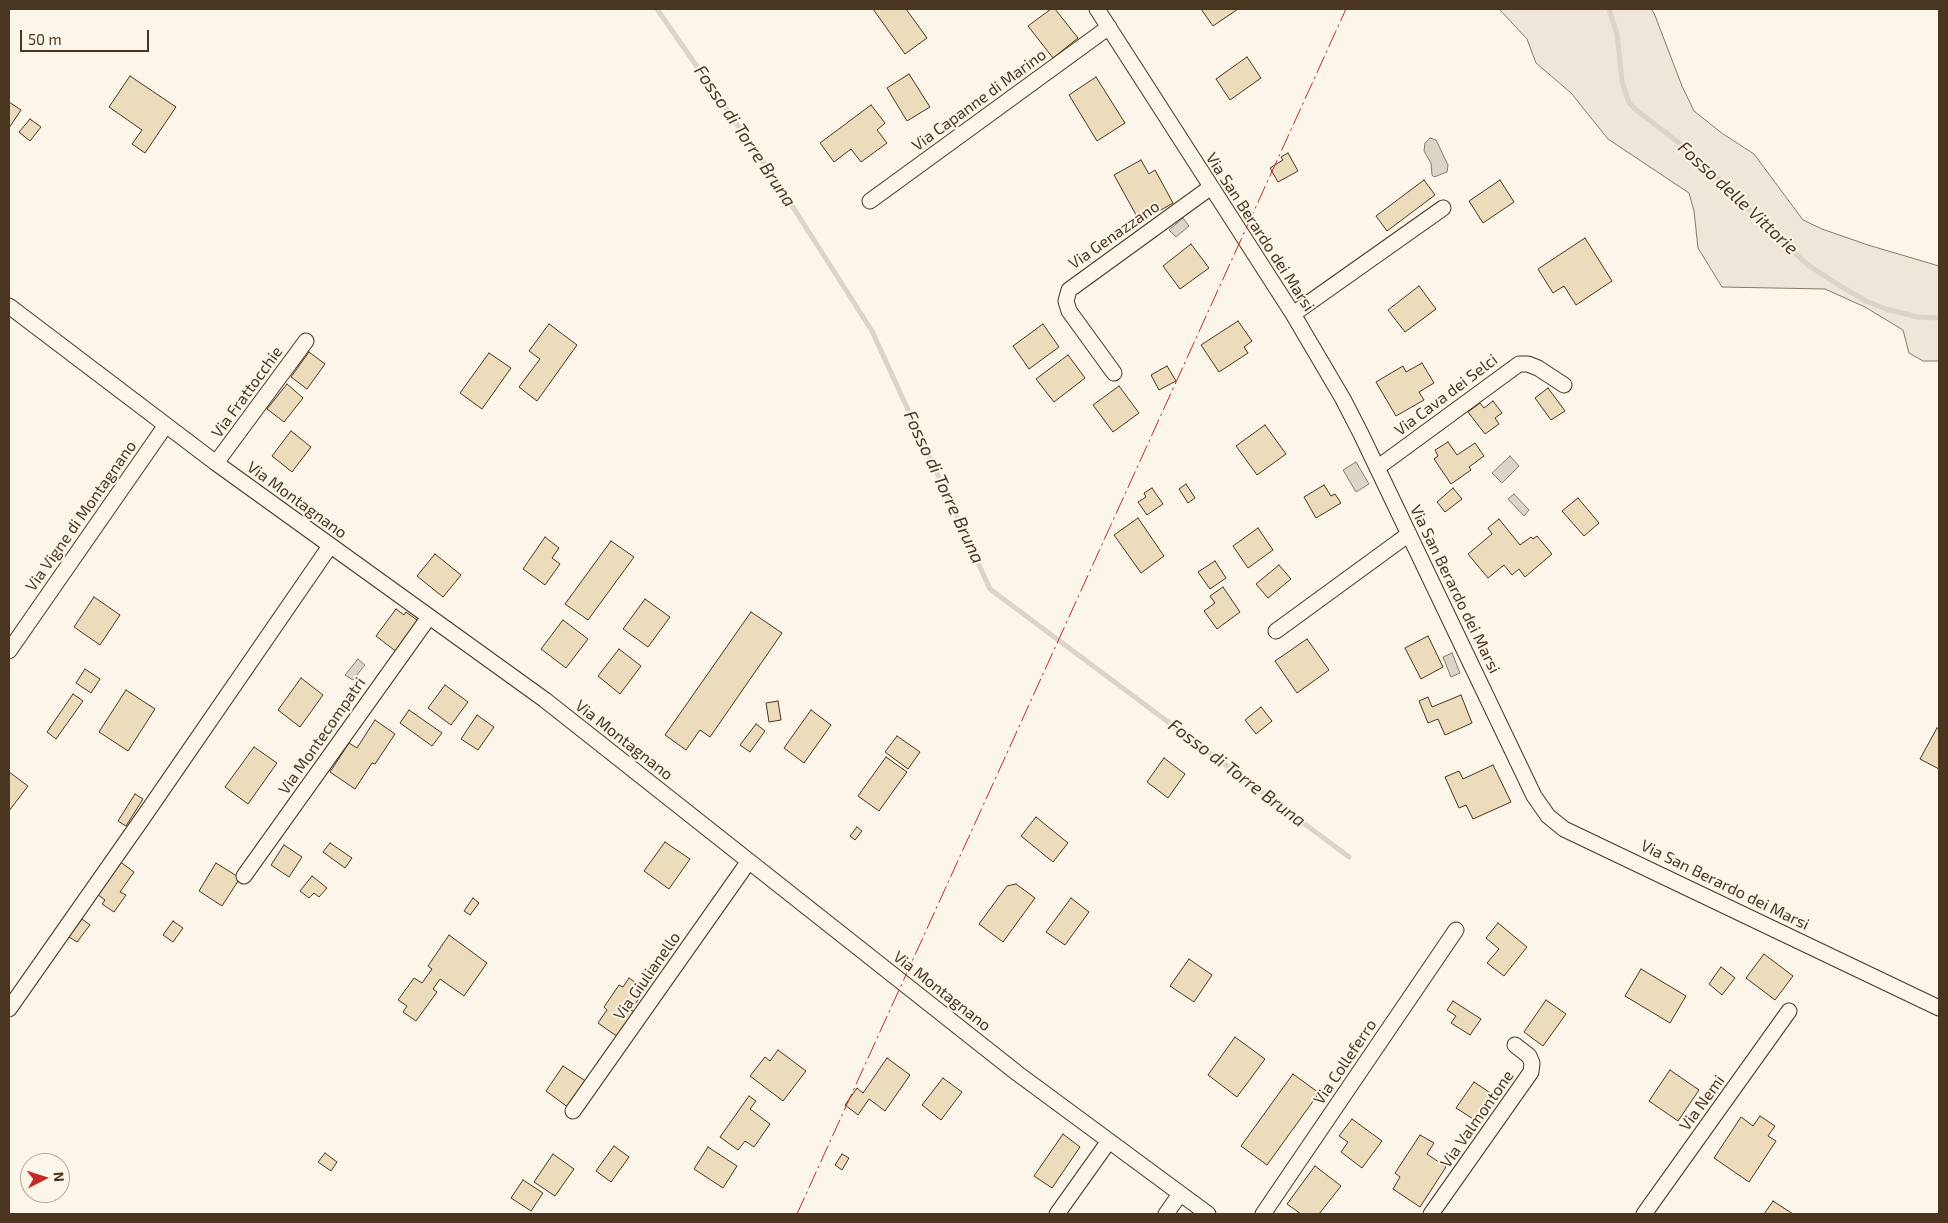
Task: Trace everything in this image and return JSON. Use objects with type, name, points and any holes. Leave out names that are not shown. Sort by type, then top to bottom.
[{"type":"street","name":"Via San Berardo dei Marsi","points":[[1097,9],[1293,314],[1343,399],[1534,796],[1542,809],[1564,829],[1939,1008]]},
{"type":"street","name":"Via Capanne di Marino","points":[[870,201],[1109,26]]},
{"type":"street","name":"Via Genazzano","points":[[1114,373],[1069,311],[1066,301],[1069,290],[1211,188]]},
{"type":"street","points":[[1293,314],[1443,208]]},
{"type":"street","name":"Via Montagnano","points":[[9,306],[216,463],[545,700],[1017,1072],[1208,1214]]},
{"type":"street","name":"Via Frattocchie","points":[[216,463],[306,341]]},
{"type":"street","name":"Via Cava dei Selci","points":[[1377,468],[1519,364],[1531,365],[1564,385]]},
{"type":"street","name":"Via Vigne di Montagnano","points":[[9,651],[166,425]]},
{"type":"street","points":[[1276,630],[1409,534]]},
{"type":"street","points":[[9,1009],[330,546]]},
{"type":"street","name":"Via Montecompatri","points":[[244,876],[429,617]]},
{"type":"street","name":"Via Giulianello","points":[[573,1111],[749,862]]},
{"type":"street","name":"Via Colleferro","points":[[1263,1214],[1456,930]]},
{"type":"street","name":"Via Nemi","points":[[1644,1214],[1789,1012]]},
{"type":"street","name":"Via Valmontone","points":[[1431,1214],[1531,1072],[1532,1063],[1529,1056],[1515,1045]]},
{"type":"street","points":[[1057,1214],[1110,1141]]},
{"type":"street","points":[[1166,1214],[1180,1194]]},
{"type":"shaded area","points":[[1499,9],[1651,9],[1694,111],[1723,134],[1754,154],[1803,220],[1822,229],[1868,245],[1939,266],[1939,361],[1923,361],[1909,353],[1903,330],[1865,307],[1825,289],[1722,287],[1698,248],[1694,211],[1689,193],[1608,139],[1571,93],[1536,63],[1527,39]]},
{"type":"shaded area","points":[[1430,138],[1436,140],[1448,165],[1447,172],[1434,177],[1432,175],[1431,163],[1424,151],[1425,143]]},
{"type":"shaded area","points":[[1183,218],[1189,226],[1176,237],[1169,230]]},
{"type":"shaded area","points":[[1510,456],[1519,466],[1502,483],[1492,473]]},
{"type":"shaded area","points":[[1356,462],[1369,484],[1356,492],[1343,470]]},
{"type":"shaded area","points":[[1514,494],[1529,510],[1524,516],[1508,499]]},
{"type":"shaded area","points":[[1452,653],[1460,673],[1451,677],[1443,657]]},
{"type":"shaded area","points":[[358,659],[365,665],[353,680],[345,675]]},
{"type":"building","points":[[873,9],[906,9],[927,38],[905,54]]},
{"type":"building","points":[[1051,9],[1055,9],[1078,38],[1053,58],[1028,26]]},
{"type":"building","points":[[1201,9],[1238,9],[1213,26]]},
{"type":"building","points":[[1247,57],[1261,78],[1230,100],[1216,79]]},
{"type":"building","points":[[909,74],[930,107],[907,121],[887,88]]},
{"type":"building","points":[[130,76],[176,107],[145,153],[132,144],[142,130],[109,107]]},
{"type":"building","points":[[1096,77],[1125,123],[1097,141],[1069,95]]},
{"type":"building","points":[[9,102],[21,110],[9,128]]},
{"type":"building","points":[[871,105],[885,123],[877,130],[887,143],[861,162],[851,149],[834,162],[820,143]]},
{"type":"building","points":[[30,119],[41,127],[30,141],[19,132]]},
{"type":"building","points":[[1288,153],[1298,171],[1278,182],[1270,168],[1283,160],[1281,157]]},
{"type":"building","points":[[1141,160],[1149,174],[1155,170],[1173,203],[1140,222],[1114,175]]},
{"type":"building","points":[[1424,180],[1435,195],[1387,231],[1376,216]]},
{"type":"building","points":[[1500,180],[1514,202],[1483,223],[1469,201]]},
{"type":"building","points":[[1585,238],[1612,281],[1576,305],[1564,286],[1553,293],[1538,269]]},
{"type":"building","points":[[1191,244],[1209,268],[1180,289],[1163,266]]},
{"type":"building","points":[[1419,286],[1436,309],[1405,332],[1388,310]]},
{"type":"building","points":[[1238,321],[1252,341],[1244,347],[1248,353],[1219,372],[1201,345]]},
{"type":"building","points":[[549,324],[577,345],[537,401],[519,387],[540,359],[529,351]]},
{"type":"building","points":[[1043,324],[1059,347],[1029,369],[1013,346]]},
{"type":"building","points":[[309,352],[325,364],[307,389],[291,377]]},
{"type":"building","points":[[489,353],[511,368],[482,409],[460,393]]},
{"type":"building","points":[[1068,355],[1085,378],[1054,402],[1036,379]]},
{"type":"building","points":[[1422,363],[1434,383],[1419,392],[1424,400],[1396,416],[1376,382],[1403,366],[1406,372]]},
{"type":"building","points":[[1167,366],[1176,381],[1159,390],[1151,375]]},
{"type":"building","points":[[287,384],[303,398],[284,422],[267,409]]},
{"type":"building","points":[[1119,386],[1139,413],[1113,432],[1093,405]]},
{"type":"building","points":[[1548,388],[1565,411],[1551,420],[1535,398]]},
{"type":"building","points":[[1493,401],[1502,413],[1495,418],[1499,424],[1485,434],[1468,412],[1480,403],[1484,408]]},
{"type":"building","points":[[1265,425],[1286,454],[1257,475],[1236,446]]},
{"type":"building","points":[[291,431],[311,447],[292,472],[272,456]]},
{"type":"building","points":[[1448,442],[1457,455],[1475,443],[1484,456],[1469,467],[1471,470],[1451,484],[1434,459],[1438,456],[1435,450]]},
{"type":"building","points":[[1186,484],[1195,498],[1188,503],[1179,489]]},
{"type":"building","points":[[1324,485],[1331,496],[1335,494],[1341,503],[1316,518],[1304,497]]},
{"type":"building","points":[[1152,488],[1163,504],[1147,515],[1138,502],[1146,497],[1144,493]]},
{"type":"building","points":[[1453,488],[1462,499],[1445,512],[1437,502]]},
{"type":"building","points":[[1578,498],[1599,523],[1584,536],[1562,511]]},
{"type":"building","points":[[1138,518],[1164,556],[1141,573],[1114,535]]},
{"type":"building","points":[[1499,519],[1520,545],[1531,537],[1533,539],[1537,536],[1552,554],[1525,577],[1519,569],[1512,575],[1504,565],[1488,578],[1468,554],[1492,534],[1488,528]]},
{"type":"building","points":[[1258,528],[1273,550],[1248,568],[1233,546]]},
{"type":"building","points":[[545,537],[559,548],[552,558],[560,564],[545,585],[523,569]]},
{"type":"building","points":[[611,541],[634,557],[588,620],[565,604]]},
{"type":"building","points":[[435,554],[461,575],[443,597],[417,576]]},
{"type":"building","points":[[1215,561],[1226,578],[1210,589],[1198,572]]},
{"type":"building","points":[[1279,565],[1291,579],[1268,598],[1256,584]]},
{"type":"building","points":[[1223,587],[1240,612],[1217,629],[1204,611],[1215,603],[1210,596]]},
{"type":"building","points":[[94,597],[120,615],[100,645],[74,627]]},
{"type":"building","points":[[645,599],[670,617],[648,647],[623,629]]},
{"type":"building","points":[[396,609],[404,615],[406,612],[421,623],[398,653],[376,636]]},
{"type":"building","points":[[751,612],[782,633],[710,737],[700,730],[686,750],[665,735]]},
{"type":"building","points":[[563,620],[588,639],[566,668],[541,649]]},
{"type":"building","points":[[1428,636],[1443,667],[1421,679],[1405,648]]},
{"type":"building","points":[[1307,639],[1329,670],[1297,693],[1275,661]]},
{"type":"building","points":[[619,649],[641,666],[620,694],[598,676]]},
{"type":"building","points":[[85,669],[100,679],[91,693],[76,683]]},
{"type":"building","points":[[301,678],[323,695],[300,727],[278,710]]},
{"type":"building","points":[[445,685],[468,702],[451,725],[428,708]]},
{"type":"building","points":[[126,690],[155,709],[128,751],[99,732]]},
{"type":"building","points":[[73,694],[83,701],[56,739],[47,732]]},
{"type":"building","points":[[1461,695],[1472,723],[1445,735],[1438,719],[1428,723],[1419,701],[1428,697],[1432,707]]},
{"type":"building","points":[[778,701],[781,720],[769,722],[766,703]]},
{"type":"building","points":[[1261,707],[1272,721],[1256,734],[1245,720]]},
{"type":"building","points":[[409,710],[442,733],[432,746],[400,723]]},
{"type":"building","points":[[811,710],[831,725],[804,763],[784,748]]},
{"type":"building","points":[[477,715],[494,727],[478,750],[461,739]]},
{"type":"building","points":[[375,720],[395,734],[375,764],[372,763],[355,789],[330,772],[349,743],[357,748]]},
{"type":"building","points":[[756,724],[765,731],[750,752],[740,745]]},
{"type":"building","points":[[1937,728],[1939,729],[1939,769],[1920,759]]},
{"type":"building","points":[[897,736],[920,752],[908,769],[885,752]]},
{"type":"building","points":[[254,747],[277,763],[248,804],[225,787]]},
{"type":"building","points":[[886,757],[907,772],[879,811],[858,796]]},
{"type":"building","points":[[1164,758],[1185,774],[1168,798],[1147,782]]},
{"type":"building","points":[[1493,765],[1511,802],[1473,819],[1466,805],[1459,808],[1445,777],[1459,771],[1463,779]]},
{"type":"building","points":[[9,772],[28,786],[9,811]]},
{"type":"building","points":[[135,794],[143,799],[126,826],[118,821]]},
{"type":"building","points":[[1036,817],[1068,843],[1053,862],[1021,836]]},
{"type":"building","points":[[857,827],[862,831],[855,840],[850,836]]},
{"type":"building","points":[[665,842],[690,859],[669,889],[644,871]]},
{"type":"building","points":[[330,843],[352,858],[345,868],[323,852]]},
{"type":"building","points":[[284,845],[302,857],[289,877],[271,865]]},
{"type":"building","points":[[119,861],[134,872],[120,892],[126,895],[114,912],[102,904],[105,900],[97,894]]},
{"type":"building","points":[[216,863],[240,878],[222,906],[199,891]]},
{"type":"building","points":[[312,876],[327,888],[319,897],[314,893],[309,898],[300,891]]},
{"type":"building","points":[[1016,884],[1035,898],[1003,942],[979,924],[1007,886]]},
{"type":"building","points":[[473,898],[479,903],[470,915],[464,911]]},
{"type":"building","points":[[1071,898],[1089,912],[1065,945],[1046,932]]},
{"type":"building","points":[[82,919],[90,925],[77,942],[69,937]]},
{"type":"building","points":[[173,921],[183,928],[173,942],[163,935]]},
{"type":"building","points":[[1498,923],[1527,947],[1504,976],[1487,963],[1499,949],[1486,938]]},
{"type":"building","points":[[449,935],[487,963],[464,996],[440,979],[433,989],[437,992],[416,1021],[403,1012],[407,1006],[398,1000],[414,978],[422,983],[432,969],[428,966]]},
{"type":"building","points":[[1764,954],[1793,976],[1775,1000],[1746,978]]},
{"type":"building","points":[[1189,959],[1212,975],[1194,1002],[1170,986]]},
{"type":"building","points":[[1721,967],[1735,978],[1722,995],[1709,984]]},
{"type":"building","points":[[1641,969],[1686,996],[1670,1023],[1625,996]]},
{"type":"building","points":[[629,978],[645,990],[631,1010],[635,1012],[618,1037],[598,1023],[607,1010],[604,1007],[619,985],[623,987]]},
{"type":"building","points":[[1546,1000],[1566,1014],[1543,1046],[1524,1032]]},
{"type":"building","points":[[1453,1001],[1481,1019],[1470,1035],[1451,1023],[1456,1016],[1447,1010]]},
{"type":"building","points":[[1235,1037],[1265,1059],[1237,1097],[1208,1075]]},
{"type":"building","points":[[778,1050],[806,1071],[783,1101],[750,1076],[765,1057],[770,1061]]},
{"type":"building","points":[[887,1058],[910,1075],[885,1111],[869,1099],[858,1115],[845,1105],[857,1088],[863,1093]]},
{"type":"building","points":[[563,1066],[587,1082],[569,1108],[546,1091]]},
{"type":"building","points":[[1670,1070],[1699,1090],[1678,1121],[1649,1101]]},
{"type":"building","points":[[1293,1074],[1319,1093],[1267,1165],[1241,1146]]},
{"type":"building","points":[[943,1078],[962,1092],[941,1120],[922,1105]]},
{"type":"building","points":[[1474,1082],[1498,1098],[1481,1124],[1456,1108]]},
{"type":"building","points":[[749,1096],[756,1101],[750,1109],[770,1124],[754,1147],[745,1141],[738,1150],[720,1137]]},
{"type":"building","points":[[1760,1116],[1775,1126],[1768,1136],[1776,1141],[1749,1182],[1714,1158],[1741,1117],[1753,1126]]},
{"type":"building","points":[[1352,1119],[1382,1141],[1362,1168],[1341,1152],[1348,1142],[1339,1136]]},
{"type":"building","points":[[1063,1134],[1080,1147],[1052,1188],[1034,1176]]},
{"type":"building","points":[[1420,1135],[1434,1143],[1427,1154],[1446,1167],[1420,1207],[1393,1189],[1400,1177],[1395,1173]]},
{"type":"building","points":[[614,1146],[629,1157],[611,1182],[596,1171]]},
{"type":"building","points":[[708,1147],[737,1166],[723,1188],[694,1169]]},
{"type":"building","points":[[325,1153],[337,1162],[331,1171],[318,1162]]},
{"type":"building","points":[[553,1154],[574,1169],[555,1196],[534,1182]]},
{"type":"building","points":[[842,1154],[849,1158],[842,1170],[835,1165]]},
{"type":"building","points":[[1315,1166],[1341,1186],[1319,1214],[1301,1214],[1287,1204]]},
{"type":"building","points":[[523,1180],[543,1193],[531,1211],[511,1198]]},
{"type":"building","points":[[1773,1201],[1793,1214],[1764,1214]]},
{"type":"waterway","name":"Fosso di Torre Bruna","points":[[657,9],[775,179],[872,331],[990,589],[1349,857]]},
{"type":"waterway","name":"Fosso delle Vittorie","points":[[1609,9],[1617,34],[1622,81],[1629,103],[1635,109],[1696,156],[1775,235],[1808,265],[1866,301],[1886,309],[1918,317],[1939,318]]},
{"type":"power","points":[[797,1214],[1346,9]]}]
